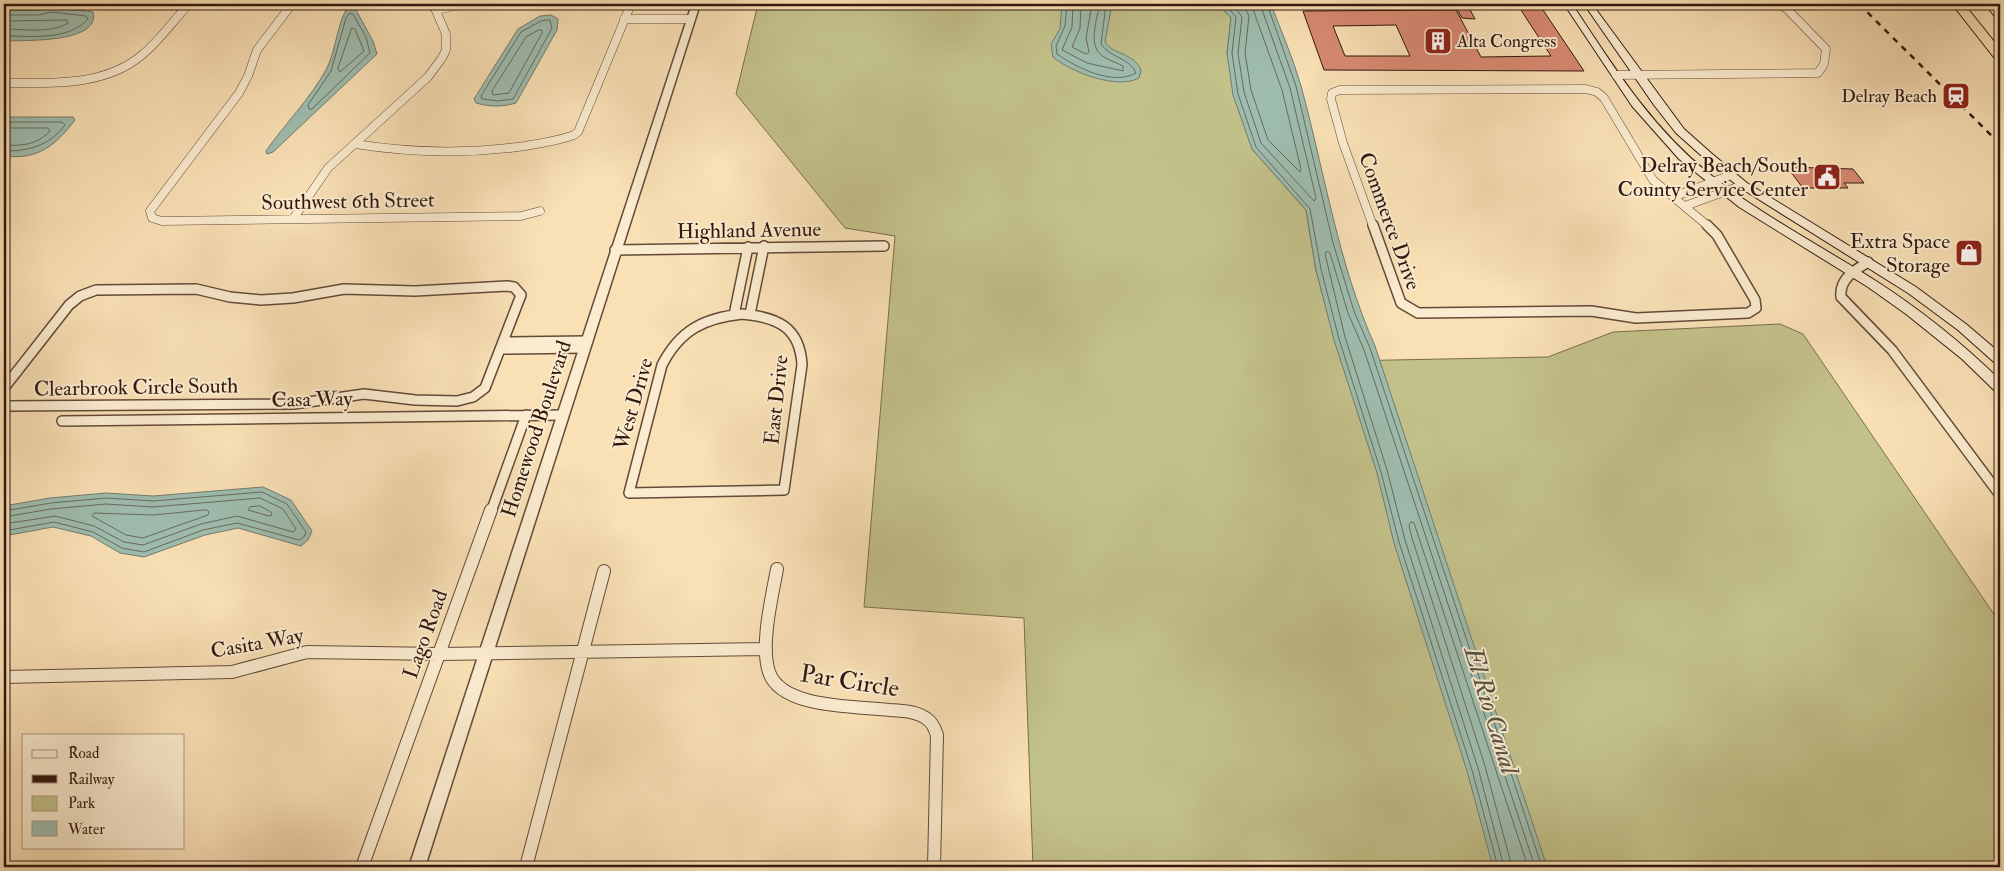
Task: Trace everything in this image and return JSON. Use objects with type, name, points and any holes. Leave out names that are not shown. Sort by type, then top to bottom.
[{"type":"highway","points":[[1958,4],[2000,57]]},
{"type":"highway","points":[[1991,4],[2000,15]]},
{"type":"main road","points":[[1568,4],[1634,103],[1658,132],[1684,158],[1726,192],[1892,298],[1980,367],[2000,388]]},
{"type":"main road","points":[[1588,4],[1638,76],[1680,131],[1743,185],[1912,290],[1962,327],[2000,360]]},
{"type":"street","points":[[4,83],[74,82],[95,78],[116,70],[141,56],[189,4]]},
{"type":"street","name":"Southwest 6th Street","points":[[292,4],[257,50],[248,76],[239,92],[150,211],[152,218],[156,220],[521,216],[540,211]]},
{"type":"street","points":[[293,219],[328,168],[428,77],[439,64],[448,39],[445,25],[435,7],[462,4]]},
{"type":"street","points":[[355,144],[413,152],[469,152],[519,147],[574,135],[578,132],[631,4]]},
{"type":"street","name":"Homewood Boulevard","points":[[417,867],[696,4]]},
{"type":"street","points":[[1616,75],[1804,75],[1821,72],[1825,64],[1826,49],[1787,8],[1778,4]]},
{"type":"street","points":[[625,17],[692,17]]},
{"type":"street","name":"Commerce Drive","points":[[1340,90],[1591,90],[1604,98],[1653,180],[1685,206],[1717,235],[1755,300],[1756,308],[1753,311],[1748,313],[1636,318],[1591,311],[1425,314],[1411,311],[1401,303],[1343,142],[1331,96],[1340,90]]},
{"type":"street","points":[[1673,197],[1731,175]]},
{"type":"street","points":[[1685,206],[1743,185]]},
{"type":"street","points":[[742,314],[764,246]]},
{"type":"street","name":"Highland Avenue","points":[[615,250],[764,246],[884,246]]},
{"type":"street","points":[[742,314],[748,247]]},
{"type":"street","points":[[1868,262],[1853,272],[1840,287],[1841,297],[1892,350],[2000,495]]},
{"type":"street","points":[[4,388],[69,305],[80,296],[96,290],[196,289],[245,299],[261,300],[293,298],[344,289],[415,291],[507,286],[519,291],[521,299],[503,345],[585,344]]},
{"type":"street","name":"East Drive","points":[[629,493],[784,490],[802,365],[801,347],[795,335],[786,326],[772,319],[742,314]]},
{"type":"street","name":"West Drive","points":[[629,493],[662,365],[668,352],[680,337],[692,328],[710,320],[742,314]]},
{"type":"street","name":"Clearbrook Circle South","points":[[4,406],[294,404],[364,394],[415,400],[457,401],[476,395],[485,388],[503,345]]},
{"type":"street","name":"Casa Way","points":[[62,421],[562,414]]},
{"type":"street","name":"Lago Road","points":[[362,867],[526,415]]},
{"type":"street","points":[[486,652],[766,649],[777,569]]},
{"type":"street","points":[[526,867],[604,571]]},
{"type":"street","name":"Par Circle","points":[[766,649],[766,667],[774,682],[796,698],[805,701],[911,712],[920,714],[934,726],[937,735],[934,867]]},
{"type":"street","name":"Casita Way","points":[[4,677],[232,672],[306,652],[440,654],[486,652]]},
{"type":"green space","points":[[758,4],[1218,4],[1231,18],[1227,53],[1252,149],[1306,210],[1316,270],[1341,361],[1548,357],[1613,332],[1780,324],[1803,334],[2000,623],[2000,867],[1033,867],[1024,618],[864,607],[895,236],[845,228],[736,94]]},
{"type":"water","points":[[358,4],[356,10],[373,41],[377,54],[273,152],[267,154],[266,151],[312,92],[326,70],[330,62],[341,20],[349,5]]},
{"type":"water","points":[[1062,4],[1112,4],[1105,42],[1137,64],[1141,70],[1139,78],[1119,82],[1094,78],[1061,63],[1053,57],[1051,44],[1060,29]]},
{"type":"water","name":"El Rio Canal","points":[[1218,4],[1271,4],[1287,45],[1310,119],[1333,218],[1351,283],[1375,346],[1547,867],[1493,867],[1467,771],[1394,543],[1377,473],[1334,340],[1316,270],[1306,210],[1252,149],[1233,95],[1227,53],[1231,18]]},
{"type":"water","points":[[52,7],[93,12],[92,22],[85,30],[73,35],[42,40],[4,41],[4,10],[38,10]]},
{"type":"water","points":[[551,15],[558,19],[557,30],[516,103],[496,106],[476,103],[474,99],[518,29],[540,16]]},
{"type":"water","points":[[4,117],[73,117],[75,120],[53,144],[36,153],[16,157],[4,156]]},
{"type":"water","points":[[263,487],[291,500],[312,531],[308,540],[301,546],[238,528],[205,535],[144,557],[120,553],[91,536],[53,527],[4,536],[4,506],[50,498],[106,493],[153,496]]},
{"type":"building","points":[[1454,4],[1467,4],[1475,19],[1462,18]]},
{"type":"building","name":"Alta Congress","points":[[1517,4],[1539,4],[1584,71],[1324,70],[1303,11],[1456,10],[1481,57],[1551,56]],"holes":[[[1396,25],[1410,56],[1345,56],[1333,26]]]},
{"type":"building","name":"Delray Beach/South County Service Center","points":[[1787,167],[1853,169],[1864,183],[1844,183],[1848,188],[1803,188]]},
{"type":"railway","points":[[1859,4],[2000,144]]},
{"type":"place","name":"Alta Congress","points":[[1438,41]]},
{"type":"place","name":"Delray Beach","points":[[1956,96]]},
{"type":"place","name":"Delray Beach/South County Service Center","points":[[1827,177]]},
{"type":"place","name":"Extra Space Storage","points":[[1969,253]]}]
